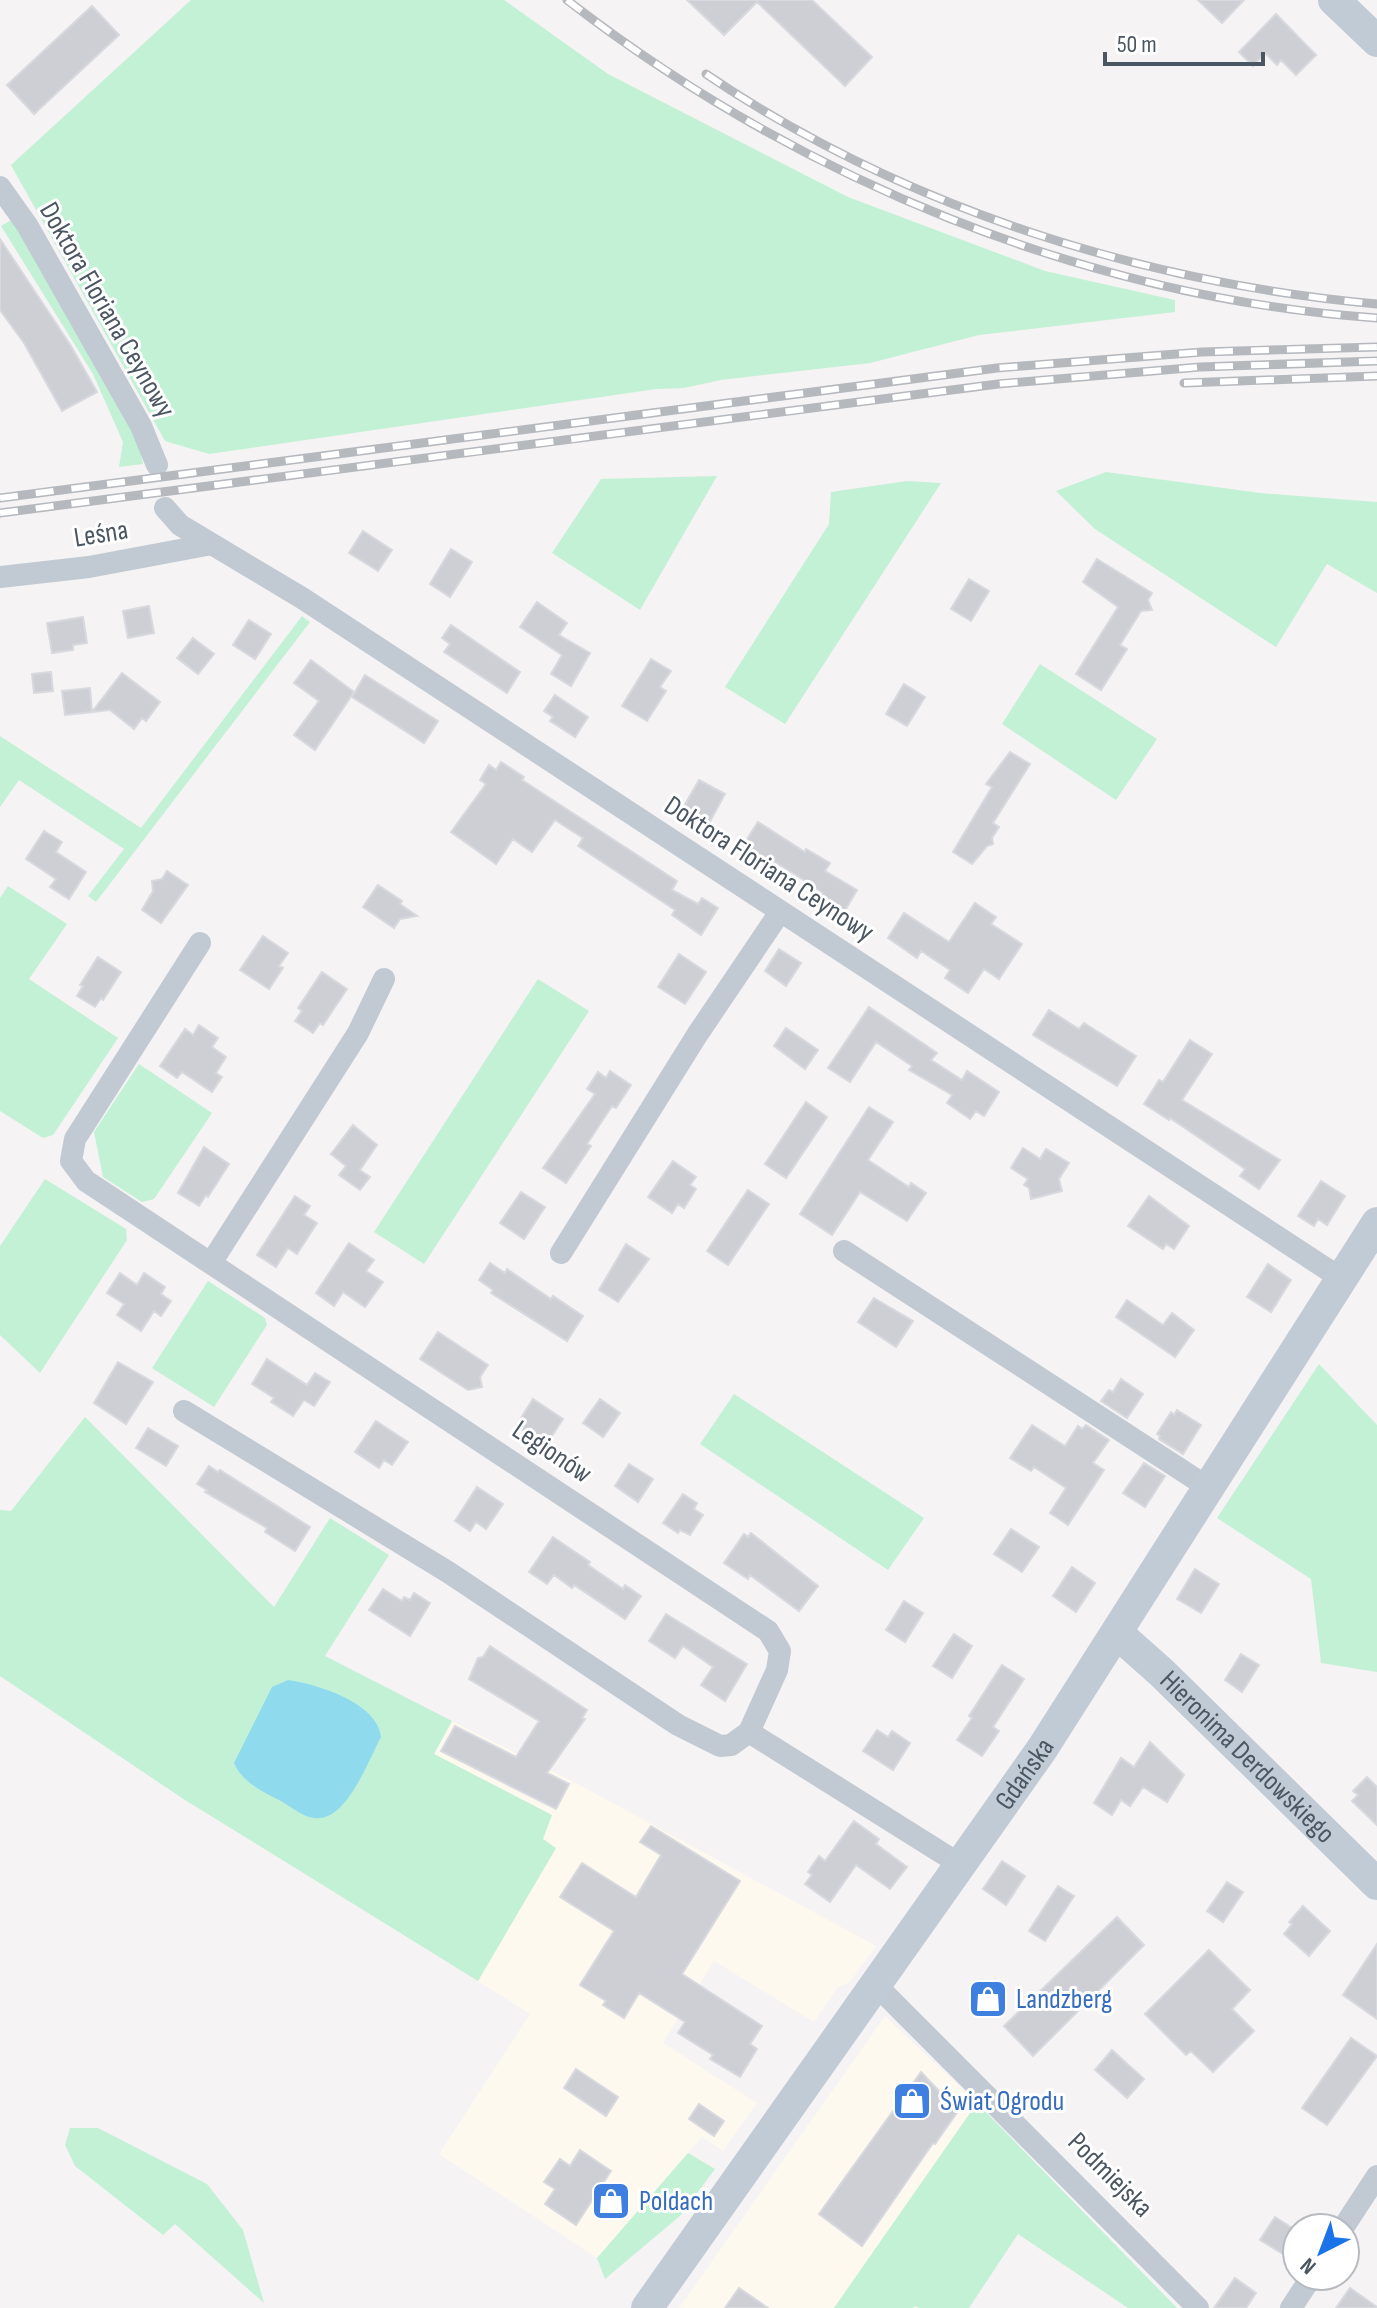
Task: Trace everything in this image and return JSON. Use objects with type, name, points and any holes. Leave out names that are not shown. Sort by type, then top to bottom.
[{"type":"main road","points":[[1334,0],[1377,41]]},
{"type":"main road","name":"Gdańska","points":[[647,2308],[1042,1749],[1377,1223]]},
{"type":"main road","name":"Hieronima Derdowskiego","points":[[1117,1633],[1162,1673],[1377,1884]]},
{"type":"street","name":"Doktora Floriana Ceynowy","points":[[0,187],[27,225],[141,426],[157,465]]},
{"type":"street","name":"Doktora Floriana Ceynowy","points":[[165,508],[180,525],[302,598],[1342,1279]]},
{"type":"street","name":"Leśna","points":[[0,577],[89,567],[212,544]]},
{"type":"street","points":[[561,1253],[697,1035],[780,912]]},
{"type":"street","name":"Legionów","points":[[200,943],[75,1139],[71,1161],[86,1181],[768,1631],[780,1651],[777,1670],[749,1732]]},
{"type":"street","points":[[211,1263],[358,1033],[384,979]]},
{"type":"street","points":[[844,1251],[1209,1488]]},
{"type":"street","points":[[184,1411],[448,1572],[678,1725],[720,1746],[731,1745],[749,1732],[961,1865]]},
{"type":"street","name":"Podmiejska","points":[[876,1985],[1198,2308]]},
{"type":"street","points":[[1353,2212],[1377,2176]]},
{"type":"shaded area","points":[[452,1721],[574,1782],[876,1946],[849,1983],[838,1987],[814,2022],[714,1961],[663,2043],[757,2103],[723,2151],[702,2137],[597,2258],[439,2154],[530,2014],[478,1981],[556,1849],[543,1839],[552,1815],[434,1754]]},
{"type":"shaded area","points":[[885,2016],[977,2103],[834,2308],[679,2308]]},
{"type":"green space","points":[[191,0],[504,0],[608,74],[848,197],[1045,271],[1175,300],[1175,312],[979,335],[870,363],[721,380],[684,388],[656,389],[209,454],[165,441],[11,165]]},
{"type":"green space","points":[[13,219],[139,444],[143,464],[119,467],[123,442],[93,374],[1,226]]},
{"type":"green space","points":[[1106,472],[1260,493],[1377,502],[1377,593],[1327,564],[1276,647],[1095,529],[1056,491]]},
{"type":"green space","points":[[717,476],[640,610],[552,553],[601,479]]},
{"type":"green space","points":[[907,481],[941,483],[785,724],[725,687],[829,524],[831,492]]},
{"type":"green space","points":[[302,616],[310,622],[96,902],[88,896],[124,849],[19,780],[0,807],[0,736],[141,828]]},
{"type":"green space","points":[[1040,664],[1157,739],[1116,800],[1002,724]]},
{"type":"green space","points":[[8,886],[67,924],[29,979],[118,1038],[53,1135],[43,1138],[0,1111],[0,898]]},
{"type":"green space","points":[[538,979],[589,1011],[424,1264],[374,1232]]},
{"type":"green space","points":[[139,1064],[212,1113],[154,1199],[142,1202],[103,1177],[94,1132]]},
{"type":"green space","points":[[45,1179],[126,1229],[127,1240],[40,1373],[0,1335],[0,1246]]},
{"type":"green space","points":[[208,1281],[265,1318],[267,1325],[214,1407],[152,1368]]},
{"type":"green space","points":[[1319,1364],[1377,1425],[1377,1672],[1321,1663],[1311,1579],[1217,1518]]},
{"type":"green space","points":[[734,1394],[924,1518],[888,1570],[700,1444]]},
{"type":"green space","points":[[85,1417],[274,1607],[330,1518],[389,1555],[325,1656],[452,1721],[434,1754],[552,1815],[543,1839],[556,1848],[478,1981],[185,1800],[0,1676],[0,1510],[11,1511]]},
{"type":"green space","points":[[977,2103],[1177,2308],[1128,2308],[1018,2234],[969,2308],[834,2308]]},
{"type":"green space","points":[[70,2128],[98,2128],[207,2184],[243,2230],[264,2303],[175,2224],[163,2235],[75,2166],[65,2145]]},
{"type":"green space","points":[[688,2153],[715,2169],[681,2215],[605,2279],[597,2258]]},
{"type":"water","points":[[288,1680],[329,1691],[358,1705],[377,1725],[381,1737],[355,1788],[336,1811],[326,1817],[305,1816],[260,1790],[242,1776],[234,1763],[272,1687]]},
{"type":"building","points":[[687,0],[812,0],[872,57],[845,86],[757,2],[724,35]]},
{"type":"building","points":[[1198,0],[1244,0],[1222,23]]},
{"type":"building","points":[[92,6],[119,35],[34,114],[7,85]]},
{"type":"building","points":[[1276,14],[1316,55],[1296,75],[1281,60],[1277,65],[1265,53],[1253,66],[1239,52]]},
{"type":"building","points":[[0,239],[71,346],[97,392],[62,411],[24,343],[0,310]]},
{"type":"building","points":[[363,531],[392,550],[378,571],[349,553]]},
{"type":"building","points":[[451,549],[472,562],[450,597],[430,584]]},
{"type":"building","points":[[1097,559],[1152,593],[1148,600],[1152,610],[1141,611],[1120,645],[1127,649],[1101,690],[1076,674],[1118,607],[1083,582]]},
{"type":"building","points":[[969,579],[989,591],[971,621],[951,609]]},
{"type":"building","points":[[537,602],[567,623],[559,635],[590,653],[571,686],[551,674],[562,655],[520,627]]},
{"type":"building","points":[[149,606],[154,633],[128,638],[123,611]]},
{"type":"building","points":[[83,617],[87,643],[73,645],[73,650],[52,653],[47,623]]},
{"type":"building","points":[[249,620],[271,634],[255,659],[233,645]]},
{"type":"building","points":[[451,625],[520,672],[507,693],[444,652],[450,644],[442,638]]},
{"type":"building","points":[[193,638],[214,654],[198,674],[177,658]]},
{"type":"building","points":[[651,659],[671,671],[660,687],[666,691],[647,721],[622,706]]},
{"type":"building","points":[[311,660],[354,692],[315,750],[294,735],[319,701],[294,683]]},
{"type":"building","points":[[51,672],[53,691],[34,693],[32,674]]},
{"type":"building","points":[[122,673],[160,702],[146,721],[142,718],[134,729],[110,710],[92,712]]},
{"type":"building","points":[[365,675],[438,721],[424,743],[352,697]]},
{"type":"building","points":[[904,684],[925,697],[907,726],[886,714]]},
{"type":"building","points":[[90,688],[92,712],[65,715],[62,691]]},
{"type":"building","points":[[555,695],[588,717],[575,737],[550,721],[553,717],[544,711]]},
{"type":"building","points":[[1010,752],[1030,764],[993,823],[999,827],[992,838],[993,844],[987,846],[972,864],[953,852],[992,787],[986,784]]},
{"type":"building","points":[[501,762],[524,777],[522,780],[677,881],[672,890],[698,904],[702,898],[718,908],[701,935],[672,915],[675,910],[578,846],[583,838],[555,820],[532,852],[513,839],[496,864],[451,832],[486,784],[480,780],[489,765],[496,770]]},
{"type":"building","points":[[699,780],[725,794],[709,823],[683,808]]},
{"type":"building","points":[[758,822],[805,852],[806,849],[830,863],[825,871],[857,890],[843,914],[819,898],[822,893],[802,879],[768,858],[766,862],[742,847]]},
{"type":"building","points":[[44,831],[62,842],[56,852],[86,872],[69,899],[50,887],[56,879],[26,859]]},
{"type":"building","points":[[167,871],[188,885],[161,923],[142,910],[153,891],[152,881],[162,879]]},
{"type":"building","points":[[378,885],[402,901],[400,904],[417,916],[400,919],[394,928],[363,907]]},
{"type":"building","points":[[975,903],[996,917],[991,924],[1022,944],[999,979],[984,969],[968,993],[945,978],[950,970],[921,951],[917,958],[888,938],[904,913],[949,942]]},
{"type":"building","points":[[263,936],[288,953],[279,966],[283,968],[269,989],[240,970]]},
{"type":"building","points":[[779,949],[801,963],[786,986],[765,971]]},
{"type":"building","points":[[679,954],[706,972],[685,1004],[658,987]]},
{"type":"building","points":[[98,957],[121,972],[95,1007],[77,996],[83,986],[80,985]]},
{"type":"building","points":[[322,972],[347,989],[323,1025],[320,1023],[313,1033],[295,1021],[302,1011],[298,1008]]},
{"type":"building","points":[[869,1007],[937,1053],[931,1060],[962,1080],[967,1071],[999,1092],[984,1116],[976,1111],[970,1119],[947,1103],[952,1095],[909,1070],[912,1066],[876,1042],[850,1082],[828,1068]]},
{"type":"building","points":[[1049,1010],[1079,1029],[1084,1023],[1136,1056],[1117,1086],[1033,1035]]},
{"type":"building","points":[[199,1025],[218,1038],[212,1047],[226,1057],[216,1073],[222,1077],[212,1092],[182,1072],[177,1078],[160,1066],[185,1029],[193,1035]]},
{"type":"building","points":[[786,1028],[818,1050],[805,1069],[774,1046]]},
{"type":"building","points":[[1190,1040],[1212,1054],[1182,1100],[1280,1160],[1259,1189],[1240,1176],[1245,1169],[1144,1104],[1159,1080],[1163,1082]]},
{"type":"building","points":[[610,1071],[631,1085],[616,1108],[612,1106],[587,1144],[591,1146],[566,1183],[543,1168],[595,1094],[587,1089],[598,1072],[606,1078]]},
{"type":"building","points":[[806,1102],[827,1117],[786,1178],[765,1164]]},
{"type":"building","points":[[869,1107],[893,1122],[868,1160],[909,1187],[911,1183],[926,1193],[907,1221],[860,1192],[832,1235],[800,1214]]},
{"type":"building","points":[[353,1125],[377,1145],[360,1170],[370,1177],[360,1190],[339,1175],[346,1166],[331,1154]]},
{"type":"building","points":[[204,1147],[229,1164],[199,1206],[178,1193]]},
{"type":"building","points":[[1023,1148],[1040,1159],[1046,1149],[1069,1163],[1059,1179],[1062,1191],[1031,1199],[1029,1188],[1024,1185],[1028,1179],[1011,1168]]},
{"type":"building","points":[[673,1161],[696,1177],[690,1185],[696,1189],[684,1208],[678,1204],[672,1213],[648,1197]]},
{"type":"building","points":[[1321,1181],[1345,1196],[1327,1225],[1318,1219],[1314,1226],[1298,1216]]},
{"type":"building","points":[[748,1190],[769,1204],[728,1265],[707,1251]]},
{"type":"building","points":[[521,1192],[545,1207],[524,1239],[500,1223]]},
{"type":"building","points":[[295,1196],[310,1206],[304,1215],[317,1223],[297,1254],[288,1248],[276,1267],[257,1255]]},
{"type":"building","points":[[1149,1196],[1189,1226],[1174,1249],[1166,1244],[1163,1249],[1128,1226]]},
{"type":"building","points":[[349,1243],[374,1260],[366,1271],[383,1282],[365,1307],[343,1292],[334,1306],[316,1293]]},
{"type":"building","points":[[626,1244],[649,1259],[618,1302],[599,1290]]},
{"type":"building","points":[[490,1263],[505,1273],[507,1269],[583,1316],[567,1341],[491,1293],[493,1290],[479,1280]]},
{"type":"building","points":[[1268,1264],[1291,1280],[1271,1312],[1247,1297]]},
{"type":"building","points":[[120,1273],[137,1285],[144,1273],[165,1287],[161,1294],[171,1301],[161,1316],[154,1311],[141,1331],[117,1315],[124,1304],[107,1293]]},
{"type":"building","points":[[874,1298],[913,1321],[896,1347],[858,1322]]},
{"type":"building","points":[[1127,1300],[1163,1325],[1172,1313],[1194,1330],[1175,1357],[1116,1317]]},
{"type":"building","points":[[438,1332],[488,1365],[480,1377],[482,1387],[468,1390],[420,1359]]},
{"type":"building","points":[[267,1359],[307,1385],[315,1373],[330,1382],[314,1406],[304,1400],[293,1416],[271,1402],[274,1398],[252,1384]]},
{"type":"building","points":[[118,1362],[153,1382],[126,1424],[94,1403]]},
{"type":"building","points":[[1121,1379],[1143,1394],[1127,1418],[1101,1401],[1109,1390],[1113,1392]]},
{"type":"building","points":[[533,1399],[563,1419],[546,1445],[516,1426]]},
{"type":"building","points":[[600,1399],[620,1413],[603,1437],[583,1423]]},
{"type":"building","points":[[1177,1410],[1201,1425],[1183,1454],[1159,1439],[1157,1434],[1171,1412],[1174,1415]]},
{"type":"building","points":[[376,1421],[408,1442],[392,1465],[384,1460],[379,1468],[355,1452]]},
{"type":"building","points":[[1032,1425],[1065,1446],[1078,1426],[1082,1429],[1086,1425],[1109,1440],[1093,1463],[1104,1470],[1068,1525],[1050,1513],[1066,1488],[1034,1467],[1031,1471],[1010,1458]]},
{"type":"building","points":[[148,1428],[178,1446],[166,1466],[136,1448]]},
{"type":"building","points":[[1144,1463],[1165,1476],[1145,1507],[1123,1493]]},
{"type":"building","points":[[629,1464],[653,1479],[638,1502],[615,1486]]},
{"type":"building","points":[[209,1466],[310,1527],[295,1551],[265,1532],[267,1528],[205,1492],[207,1490],[197,1484]]},
{"type":"building","points":[[477,1487],[503,1504],[486,1529],[476,1522],[470,1531],[455,1521]]},
{"type":"building","points":[[683,1494],[697,1503],[694,1509],[703,1515],[690,1535],[680,1530],[678,1533],[663,1523]]},
{"type":"building","points":[[1011,1529],[1039,1547],[1022,1572],[994,1554]]},
{"type":"building","points":[[751,1533],[818,1586],[799,1611],[750,1575],[748,1579],[724,1563],[744,1534],[748,1537]]},
{"type":"building","points":[[553,1537],[623,1589],[625,1585],[641,1596],[625,1619],[554,1575],[547,1584],[529,1572]]},
{"type":"building","points":[[1072,1567],[1095,1583],[1076,1612],[1053,1596]]},
{"type":"building","points":[[1195,1569],[1219,1584],[1201,1613],[1177,1599]]},
{"type":"building","points":[[383,1589],[402,1601],[404,1597],[410,1600],[414,1593],[430,1603],[410,1636],[369,1610]]},
{"type":"building","points":[[904,1601],[923,1613],[905,1642],[886,1630]]},
{"type":"building","points":[[666,1614],[747,1664],[725,1701],[701,1685],[713,1667],[683,1646],[675,1658],[649,1641]]},
{"type":"building","points":[[954,1634],[972,1646],[952,1678],[933,1666]]},
{"type":"building","points":[[490,1646],[587,1710],[582,1718],[585,1719],[547,1773],[569,1784],[556,1809],[441,1751],[455,1726],[516,1757],[539,1721],[469,1679],[478,1658],[483,1657]]},
{"type":"building","points":[[1241,1654],[1259,1665],[1242,1692],[1225,1680]]},
{"type":"building","points":[[1002,1665],[1024,1679],[993,1727],[999,1731],[982,1756],[957,1740]]},
{"type":"building","points":[[877,1730],[888,1737],[892,1731],[910,1743],[893,1770],[863,1751]]},
{"type":"building","points":[[1150,1742],[1184,1775],[1167,1802],[1143,1787],[1130,1806],[1121,1800],[1112,1815],[1094,1803],[1121,1758],[1134,1767]]},
{"type":"building","points":[[1367,1777],[1377,1787],[1377,1825],[1352,1801],[1358,1795],[1353,1791]]},
{"type":"building","points":[[854,1821],[879,1839],[876,1844],[907,1867],[890,1889],[856,1865],[830,1902],[805,1884],[812,1875],[808,1872],[819,1856],[825,1861]]},
{"type":"building","points":[[651,1826],[740,1881],[682,1974],[762,2026],[750,2044],[757,2049],[740,2077],[710,2059],[713,2055],[678,2033],[685,2022],[639,1993],[624,2018],[603,2005],[606,2001],[580,1985],[614,1931],[560,1897],[582,1863],[636,1897],[661,1855],[640,1842]]},
{"type":"building","points":[[1002,1861],[1025,1876],[1006,1905],[983,1889]]},
{"type":"building","points":[[1227,1882],[1243,1892],[1223,1922],[1207,1911]]},
{"type":"building","points":[[1058,1886],[1074,1896],[1045,1941],[1029,1931]]},
{"type":"building","points":[[1303,1906],[1330,1931],[1309,1956],[1284,1934],[1292,1924],[1289,1922]]},
{"type":"building","points":[[1117,1917],[1144,1945],[1033,2056],[1004,2026]]},
{"type":"building","points":[[1377,1944],[1377,2019],[1343,1995]]},
{"type":"building","points":[[1209,1950],[1250,1990],[1232,2009],[1254,2031],[1213,2072],[1191,2051],[1186,2055],[1145,2014]]},
{"type":"building","points":[[1351,2038],[1377,2056],[1327,2125],[1302,2108]]},
{"type":"building","points":[[1112,2050],[1144,2079],[1127,2098],[1095,2070]]},
{"type":"building","points":[[576,2069],[618,2097],[606,2116],[564,2088]]},
{"type":"building","points":[[921,2072],[958,2111],[862,2246],[819,2214]]},
{"type":"building","points":[[699,2104],[724,2121],[714,2136],[689,2119]]},
{"type":"building","points":[[580,2150],[611,2171],[576,2225],[545,2204],[555,2189],[544,2182],[560,2159],[570,2166]]},
{"type":"building","points":[[1275,2217],[1281,2221],[1281,2253],[1260,2240]]},
{"type":"building","points":[[1235,2278],[1256,2293],[1246,2308],[1214,2308]]},
{"type":"building","points":[[739,2288],[768,2308],[725,2308]]},
{"type":"building","points":[[1347,2292],[1356,2292],[1377,2307],[1377,2308],[1336,2308]]},
{"type":"railway","points":[[567,0],[656,64],[750,122],[848,174],[949,218],[1053,256],[1160,285],[1268,306],[1377,318]]},
{"type":"railway","points":[[706,74],[781,121],[860,163],[942,200],[1027,231],[1113,257],[1201,278],[1289,294],[1377,304]]},
{"type":"railway","points":[[0,498],[997,368],[1202,352],[1377,347]]},
{"type":"railway","points":[[0,513],[998,384],[1200,367],[1377,361]]},
{"type":"railway","points":[[1184,383],[1377,376]]},
{"type":"place","name":"Landzberg","points":[[988,1999]]},
{"type":"place","name":"Świat Ogrodu","points":[[912,2101]]},
{"type":"place","name":"Poldach","points":[[611,2201]]}]
